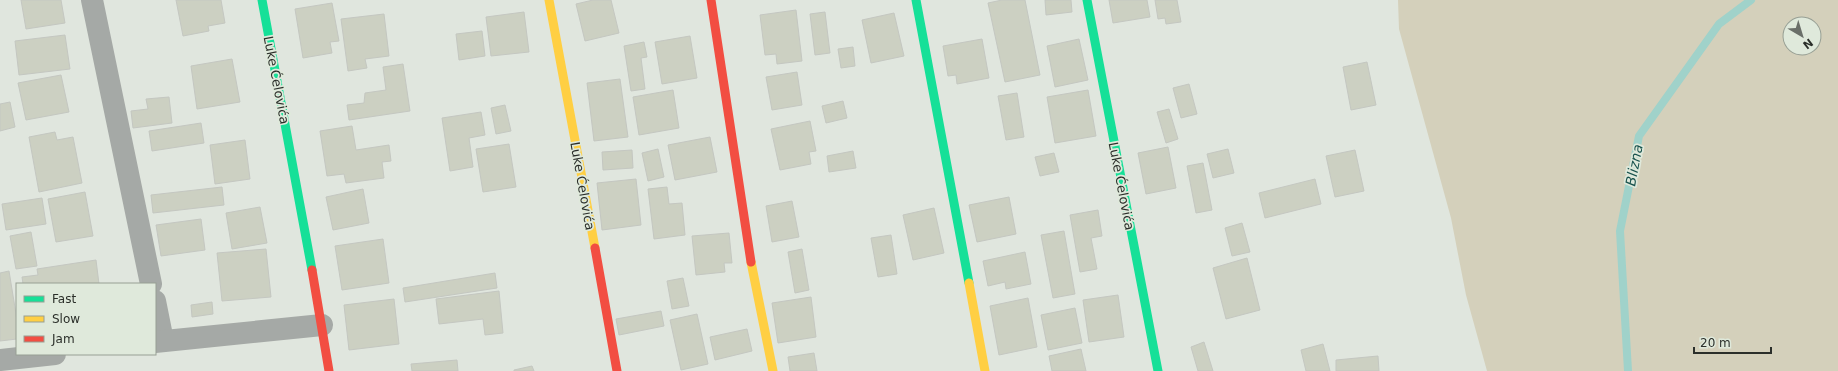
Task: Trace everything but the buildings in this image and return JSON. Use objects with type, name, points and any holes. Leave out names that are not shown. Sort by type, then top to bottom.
[{"type":"street","points":[[92,0],[152,283]]},
{"type":"street","name":"Luke Ćelovića","points":[[262,0],[322,325],[329,371]]},
{"type":"street","name":"Luke Ćelovića","points":[[549,0],[617,371]]},
{"type":"street","points":[[711,0],[753,275],[773,371]]},
{"type":"street","points":[[916,0],[985,371]]},
{"type":"street","name":"Luke Ćelovića","points":[[1087,0],[1158,371]]},
{"type":"street","points":[[156,311],[159,342],[322,325]]},
{"type":"street","points":[[0,360],[46,355]]},
{"type":"shaded area","points":[[1398,0],[1838,0],[1838,371],[1487,371],[1466,295],[1451,218],[1399,29]]},
{"type":"waterway","name":"Blizna","points":[[1628,371],[1620,231],[1639,136],[1719,24],[1751,0]]},
{"type":"traffic: fast","points":[[262,0],[312,270]]},
{"type":"traffic: fast","points":[[916,0],[969,283]]},
{"type":"traffic: fast","points":[[1087,0],[1158,371]]},
{"type":"traffic: slow","points":[[549,0],[595,248]]},
{"type":"traffic: slow","points":[[751,262],[773,371]]},
{"type":"traffic: slow","points":[[969,283],[985,371]]},
{"type":"traffic: jam","points":[[711,0],[751,262]]},
{"type":"traffic: jam","points":[[595,248],[617,371]]},
{"type":"traffic: jam","points":[[312,270],[329,371]]}]
